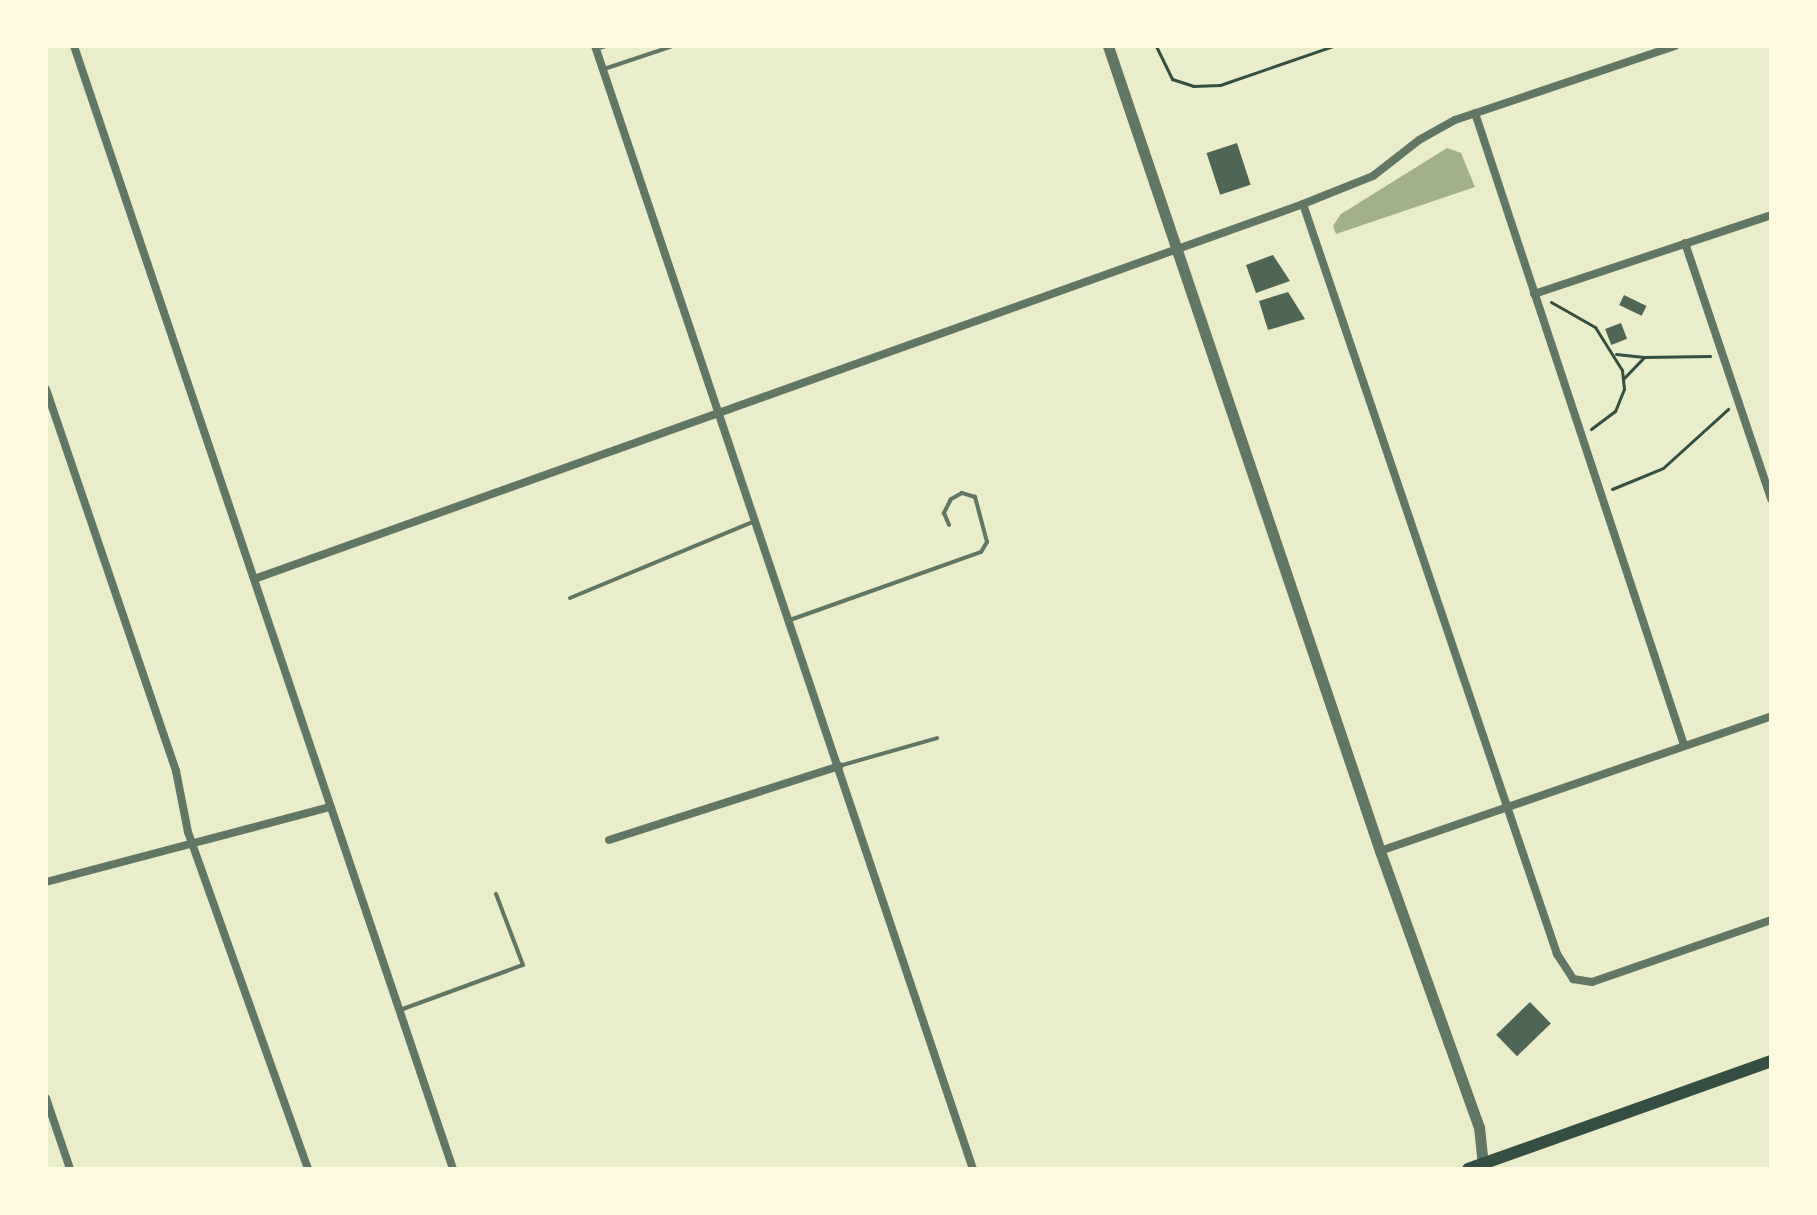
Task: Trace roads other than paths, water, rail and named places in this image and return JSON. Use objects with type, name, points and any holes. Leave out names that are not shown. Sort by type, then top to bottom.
[{"type":"main road","points":[[1468,1169],[1485,1167],[1771,1061]]},
{"type":"street","points":[[74,46],[257,578],[327,808],[453,1169]]},
{"type":"street","points":[[1108,46],[1380,851],[1479,1127],[1485,1167]]},
{"type":"street","points":[[257,578],[1303,204],[1373,176],[1419,140],[1475,113],[1675,46]]},
{"type":"street","points":[[599,47],[839,766],[920,1025],[973,1169]]},
{"type":"street","points":[[1475,113],[1684,745]]},
{"type":"street","points":[[1303,204],[1557,954],[1573,979],[1592,982],[1771,920]]},
{"type":"street","points":[[1534,294],[1771,215]]},
{"type":"street","points":[[1685,243],[1771,499]]},
{"type":"street","points":[[46,389],[176,771],[192,842],[308,1169]]},
{"type":"street","points":[[1380,851],[1771,716]]},
{"type":"street","points":[[609,840],[839,766]]},
{"type":"street","points":[[46,882],[327,808]]},
{"type":"street","points":[[46,1098],[70,1169]]},
{"type":"lane","points":[[604,69],[673,46]]},
{"type":"lane","points":[[790,620],[981,552],[987,542],[975,497],[962,493],[951,499],[944,513],[949,525]]},
{"type":"lane","points":[[570,598],[757,520]]},
{"type":"lane","points":[[839,766],[937,738]]},
{"type":"lane","points":[[398,1011],[523,965],[496,894]]}]
